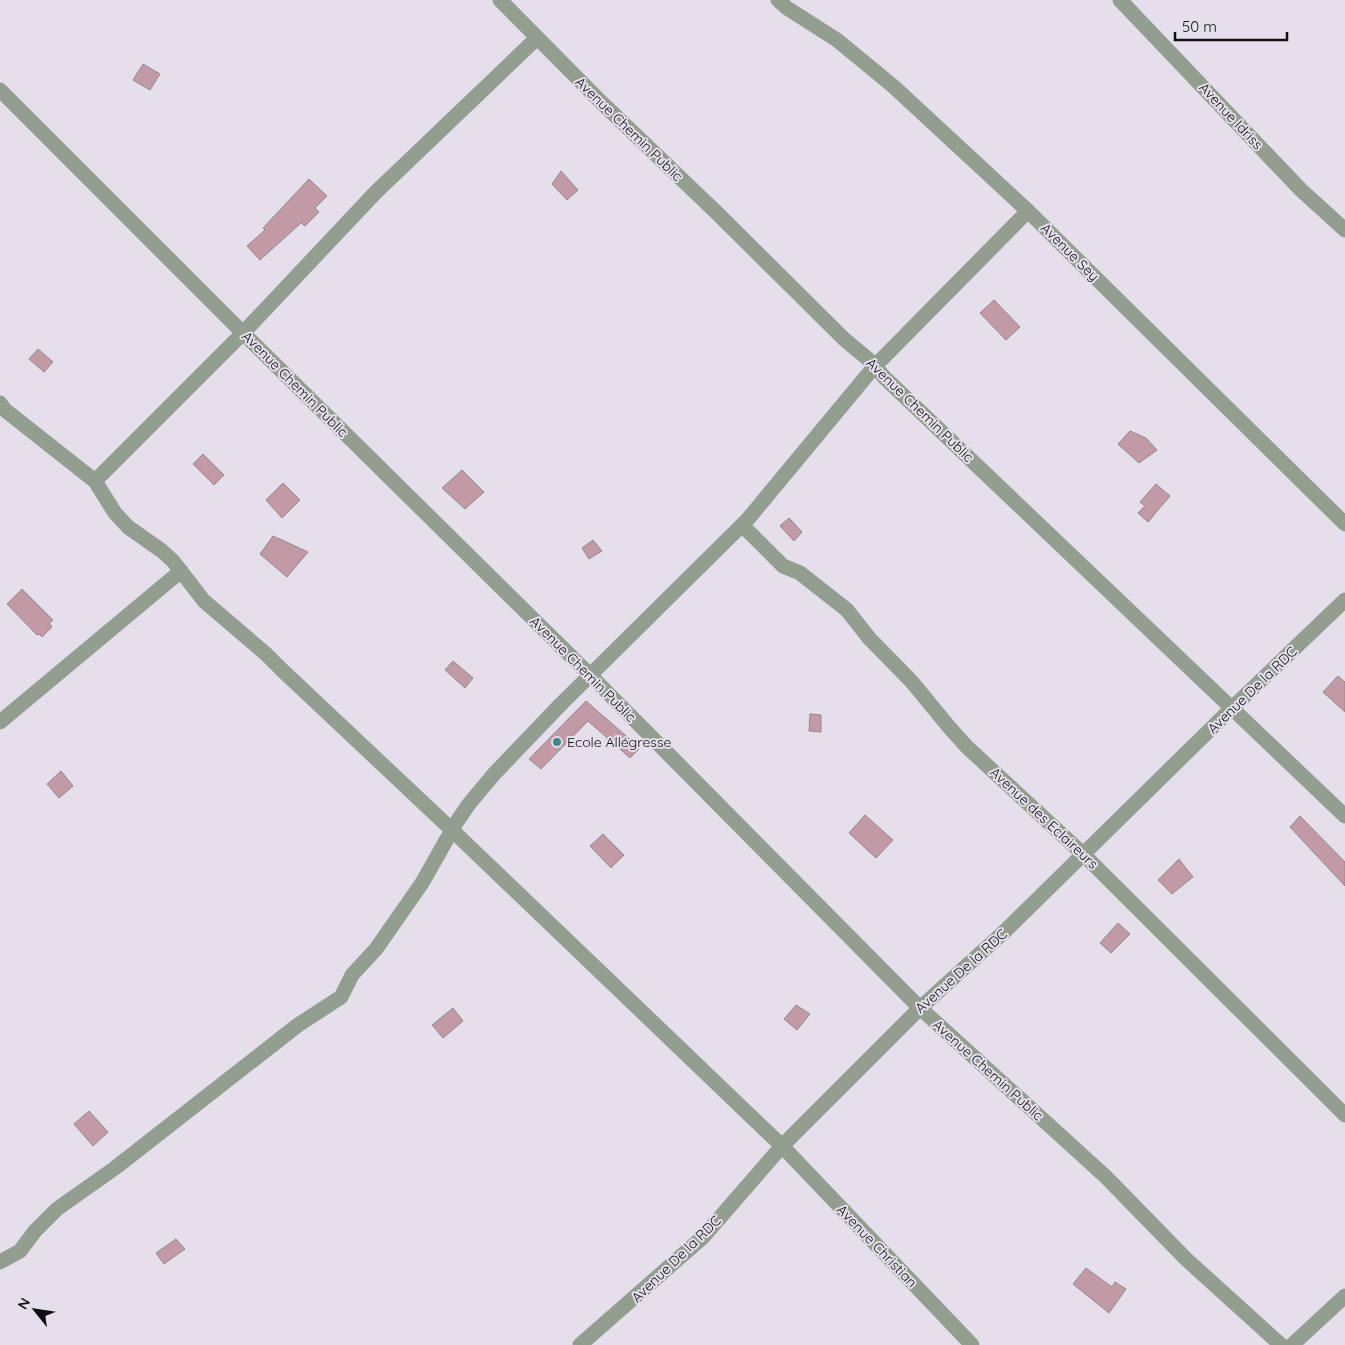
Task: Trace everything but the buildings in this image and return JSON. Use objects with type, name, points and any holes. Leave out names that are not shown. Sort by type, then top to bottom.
[{"type":"street","name":"Avenue Chemin Public","points":[[500,0],[783,280],[1345,816]]},
{"type":"street","name":"Avenue Sey","points":[[778,0],[787,8],[837,40],[893,86],[1028,211],[1345,524]]},
{"type":"street","name":"Avenue Idriss","points":[[1120,0],[1300,190],[1345,230]]},
{"type":"street","points":[[95,481],[243,333],[376,192],[537,38]]},
{"type":"street","name":"Avenue Chemin Public","points":[[0,90],[590,676],[920,1008],[1106,1177],[1186,1259],[1281,1345]]},
{"type":"street","points":[[0,1262],[20,1252],[35,1231],[57,1209],[115,1168],[298,1026],[341,997],[352,975],[376,949],[422,883],[469,804],[494,774],[742,525],[874,367],[1028,211]]},
{"type":"street","name":"Avenue Christian","points":[[2,409],[95,481],[115,513],[128,527],[162,551],[204,600],[266,654],[782,1146],[972,1345]]},
{"type":"street","name":"Avenue des Eclaireurs","points":[[742,525],[784,566],[800,573],[847,610],[869,638],[912,682],[948,728],[1083,854],[1345,1116]]},
{"type":"street","points":[[0,722],[181,571]]},
{"type":"street","name":"Avenue De la RDC","points":[[580,1345],[703,1236],[782,1146],[920,1008],[1005,931],[1345,600]]},
{"type":"street","points":[[1292,1345],[1345,1296]]},
{"type":"place","name":"Ecole Allégresse","points":[[557,742]]}]
